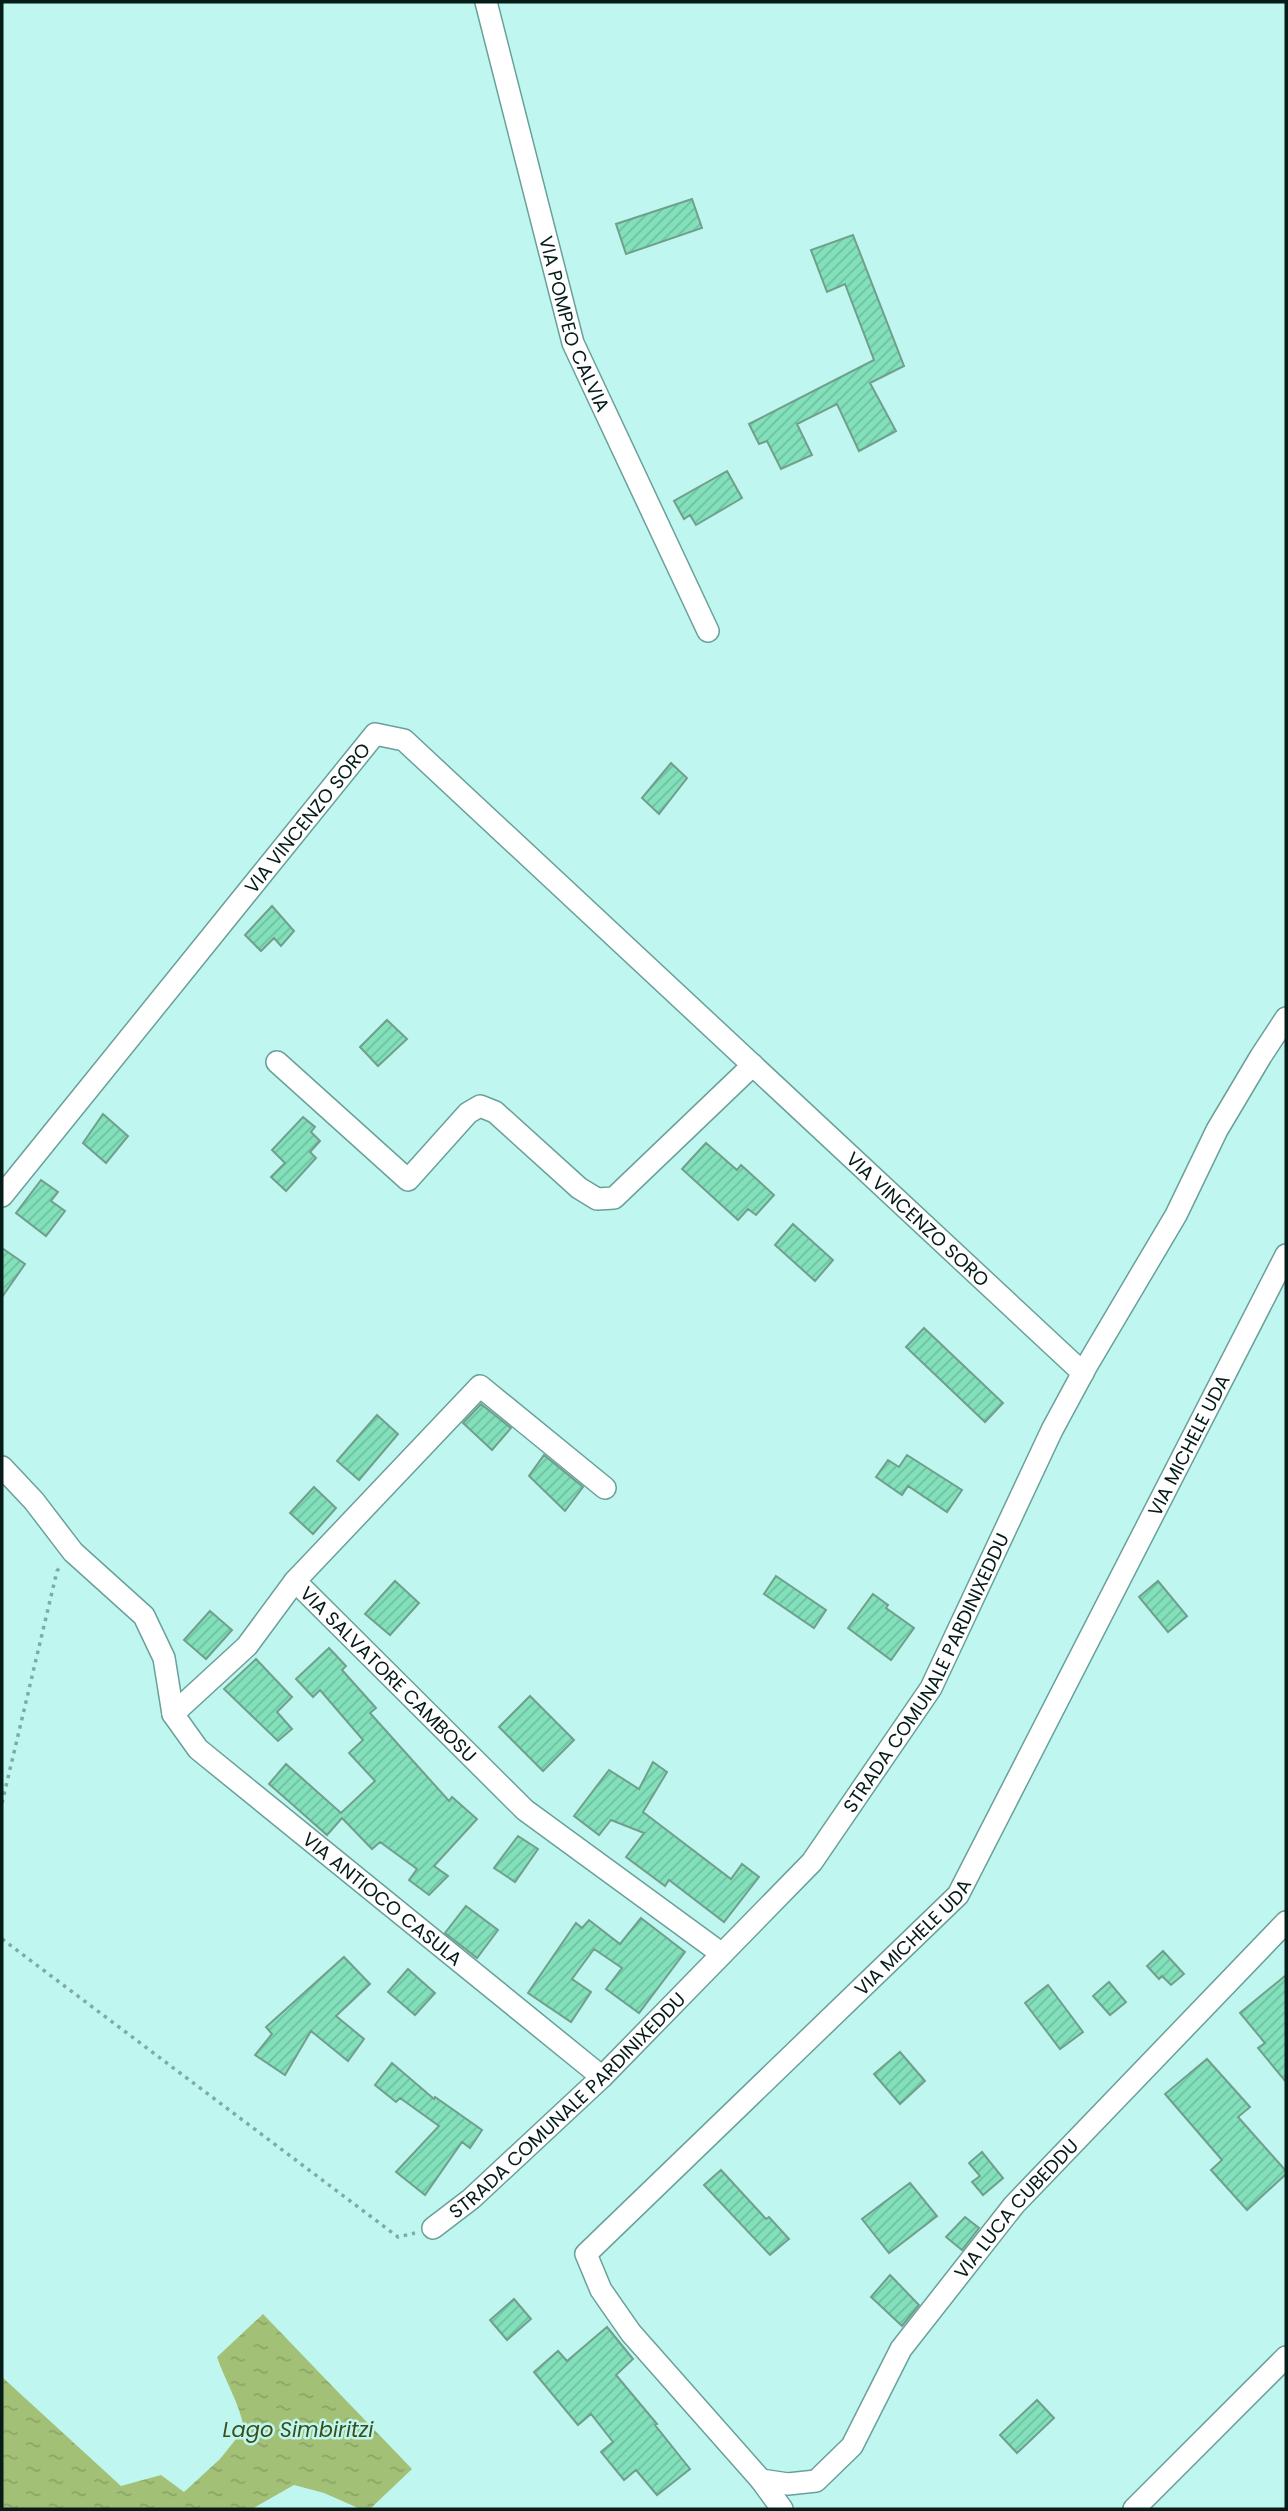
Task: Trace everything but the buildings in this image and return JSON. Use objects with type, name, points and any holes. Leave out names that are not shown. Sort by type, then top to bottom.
[{"type":"street","name":"VIA POMPEO CALVIA","points":[[486,2],[573,343],[708,631]]},
{"type":"street","name":"VIA VINCENZO SORO","points":[[2,1196],[375,734],[404,740],[1083,1373]]},
{"type":"street","name":"STRADA COMUNALE PARDINIXEDDU","points":[[433,2228],[471,2199],[602,2077],[812,1862],[931,1688],[1052,1430],[1176,1215],[1217,1130],[1286,1018]]},
{"type":"street","points":[[276,1062],[408,1180],[468,1113],[480,1106],[495,1112],[579,1188],[597,1199],[614,1198],[753,1065]]},
{"type":"street","name":"VIA MICHELE UDA","points":[[782,2509],[761,2480],[631,2333],[601,2290],[586,2254],[958,1895],[1286,1255]]},
{"type":"street","name":"VIA SALVATORE CAMBOSU","points":[[605,1488],[480,1386],[295,1581],[524,1810],[722,1954]]},
{"type":"street","name":"VIA ANTIOCO CASULA","points":[[2,1467],[34,1501],[73,1552],[144,1616],[164,1658],[173,1714],[198,1749],[602,2077]]},
{"type":"street","points":[[173,1714],[247,1646],[295,1581]]},
{"type":"street","name":"VIA LUCA CUBEDDU","points":[[761,2480],[788,2484],[816,2481],[852,2446],[901,2349],[1014,2205],[1286,1922]]},
{"type":"street","points":[[1134,2509],[1286,2357]]},
{"type":"path","points":[[2,1803],[57,1571],[73,1552]]},
{"type":"path","points":[[2,1939],[398,2237],[433,2228]]},
{"type":"water","name":"Lago Simbiritzi","points":[[263,2314],[412,2469],[370,2509],[358,2508],[324,2493],[294,2485],[252,2509],[2,2509],[2,2377],[121,2486],[161,2475],[184,2492],[220,2459],[244,2429],[217,2357]]}]
